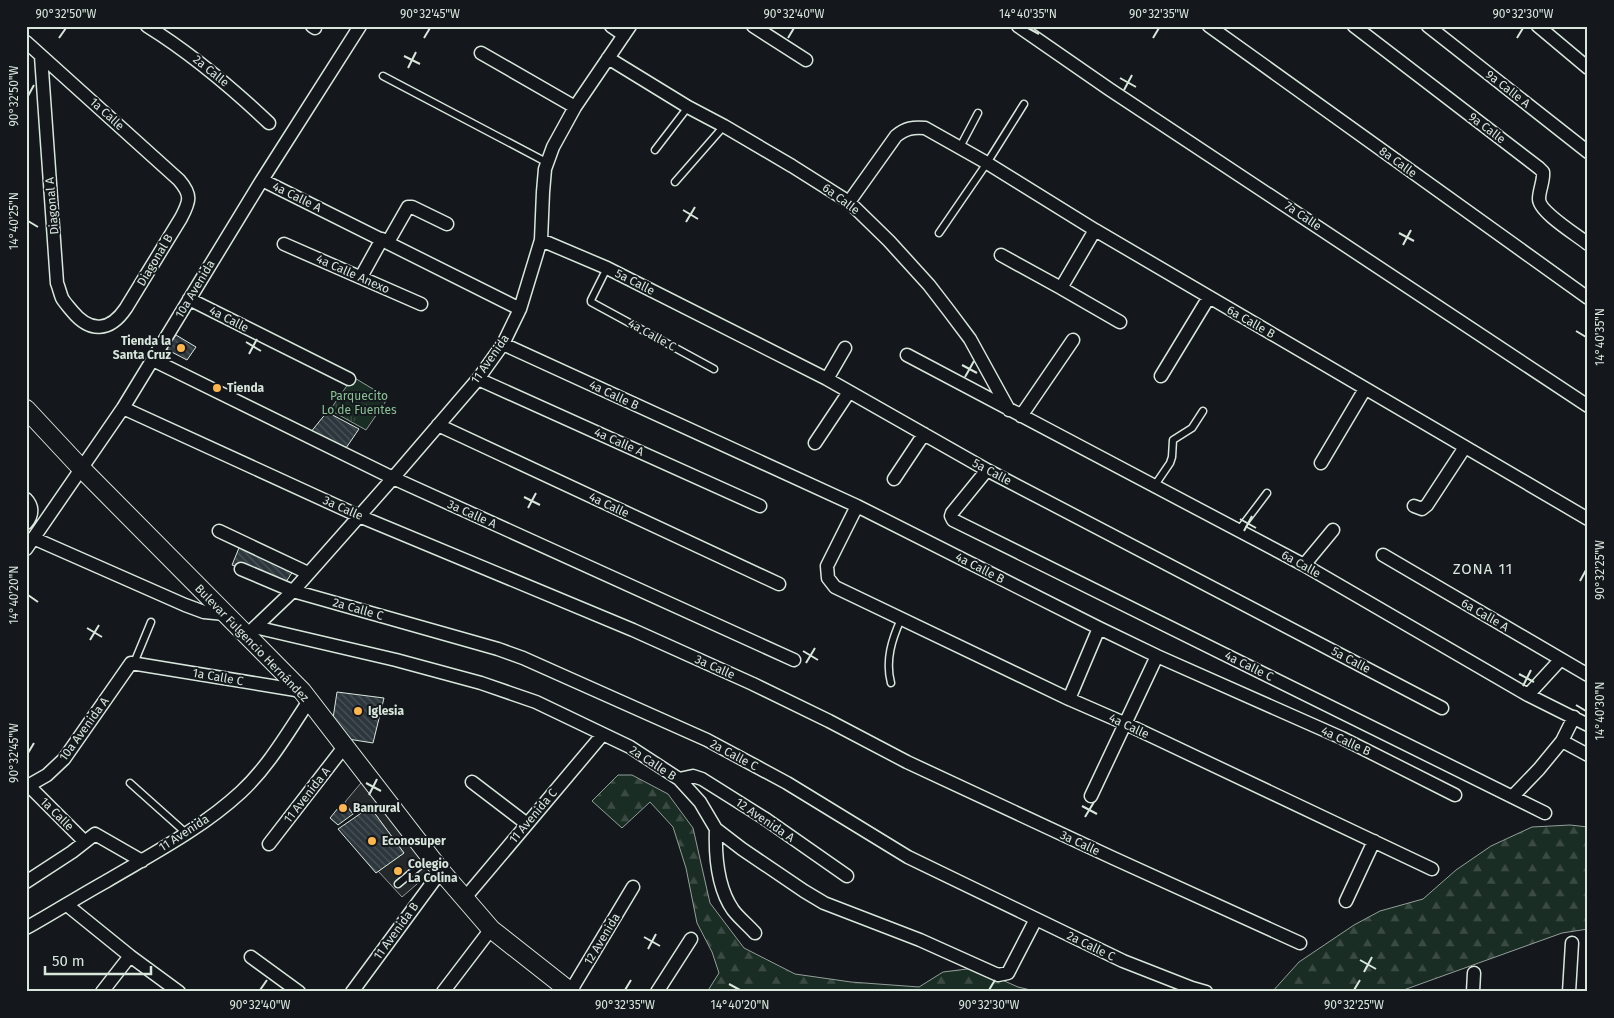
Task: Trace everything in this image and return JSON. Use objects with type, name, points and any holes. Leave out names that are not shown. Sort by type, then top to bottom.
[{"type":"street","name":"2a Calle","points":[[147,26],[202,63],[268,123]]},
{"type":"street","name":"10a Avenida","points":[[30,543],[123,408],[262,180],[360,26]]},
{"type":"street","points":[[611,26],[627,31]]},
{"type":"street","points":[[753,26],[806,60]]},
{"type":"street","name":"7a Calle","points":[[1018,26],[1588,406]]},
{"type":"street","name":"8a Calle","points":[[1209,26],[1588,298]]},
{"type":"street","name":"9a Calle","points":[[1354,26],[1540,168],[1544,177],[1539,200],[1540,206],[1588,244]]},
{"type":"street","name":"9a Calle A","points":[[1428,26],[1588,152]]},
{"type":"street","points":[[1538,26],[1588,68]]},
{"type":"street","name":"11 Avenida","points":[[251,632],[293,590],[393,478],[478,379],[503,344],[520,309],[541,240],[542,192],[546,162],[552,147],[575,107],[627,31]]},
{"type":"street","name":"1a Calle","points":[[26,42],[186,188]]},
{"type":"street","points":[[481,53],[575,107]]},
{"type":"street","name":"Diagonal A","points":[[40,56],[57,283],[62,299],[87,325],[97,328],[108,325]]},
{"type":"street","name":"6a Calle","points":[[608,58],[849,202],[889,241],[950,311],[970,339],[1015,413]]},
{"type":"street","name":"6a Calle B","points":[[849,202],[896,136],[904,129],[914,127],[926,128],[987,163],[1095,230],[1588,519]]},
{"type":"street","name":"4a Calle A","points":[[262,180],[520,309]]},
{"type":"street","name":"Diagonal B","points":[[108,325],[116,321],[126,308],[181,218],[188,205],[189,198],[186,188]]},
{"type":"street","points":[[361,277],[408,207],[412,207],[447,224]]},
{"type":"street","points":[[1061,288],[1095,230]]},
{"type":"street","name":"5a Calle","points":[[541,240],[607,268],[827,379],[987,470],[1442,708]]},
{"type":"street","name":"4a Calle Anexo","points":[[284,244],[421,304]]},
{"type":"street","points":[[1000,255],[1120,322]]},
{"type":"street","points":[[1161,376],[1209,297]]},
{"type":"street","name":"4a Calle","points":[[189,298],[349,379]]},
{"type":"street","points":[[1015,413],[1073,340]]},
{"type":"street","name":"4a Calle B","points":[[503,344],[857,506],[1099,628],[1157,656],[1342,738],[1455,795]]},
{"type":"street","points":[[827,379],[845,348]]},
{"type":"street","name":"6a Calle","points":[[908,356],[1304,565],[1528,695],[1588,725]]},
{"type":"street","name":"3a Calle A","points":[[153,360],[393,478],[794,660]]},
{"type":"street","name":"4a Calle A","points":[[478,379],[760,506]]},
{"type":"street","points":[[1321,463],[1366,389]]},
{"type":"street","points":[[815,443],[849,392]]},
{"type":"street","name":"3a Calle","points":[[123,408],[359,516],[624,627],[752,684],[829,721],[907,762],[1300,943]]},
{"type":"street","name":"Bulevar Fulgencio Hernández","points":[[26,409],[81,468],[225,614],[251,632],[306,696],[464,900],[491,929],[571,992]]},
{"type":"street","name":"4a Calle","points":[[438,425],[780,584]]},
{"type":"street","points":[[894,479],[924,434]]},
{"type":"street","points":[[1414,506],[1422,509],[1427,505],[1465,447]]},
{"type":"street","name":"4a Calle C","points":[[987,470],[952,513],[952,520],[1545,813]]},
{"type":"street","points":[[26,499],[30,503],[32,511],[26,523]]},
{"type":"street","name":"4a Calle","points":[[857,506],[827,566],[828,578],[835,586],[1069,699],[1124,723],[1432,869]]},
{"type":"street","points":[[1304,565],[1333,530]]},
{"type":"street","points":[[219,531],[308,573]]},
{"type":"street","points":[[30,543],[184,605],[204,612],[225,614]]},
{"type":"street","name":"6a Calle A","points":[[1382,555],[1588,675]]},
{"type":"street","name":"2a Calle C","points":[[241,568],[293,590],[498,649],[523,658],[707,740],[787,783],[908,857],[1123,961],[1206,992]]},
{"type":"street","points":[[1069,699],[1099,628]]},
{"type":"street","name":"2a Calle B","points":[[251,632],[396,660],[481,683],[536,702],[630,747],[679,779],[700,802],[716,829],[742,849],[824,903],[920,940],[998,975],[1008,973],[1036,919]]},
{"type":"street","points":[[1091,796],[1157,656]]},
{"type":"street","points":[[1528,695],[1561,659]]},
{"type":"street","name":"1a Calle C","points":[[134,663],[306,696]]},
{"type":"street","name":"10a Avenida A","points":[[28,786],[47,775],[64,758],[129,665],[134,663]]},
{"type":"street","name":"11 Avenida","points":[[26,928],[142,861],[186,833],[242,791],[269,760],[306,696]]},
{"type":"street","points":[[1513,796],[1562,741],[1574,717]]},
{"type":"street","name":"11 Avenida C","points":[[464,900],[603,734]]},
{"type":"street","points":[[1562,741],[1588,756]]},
{"type":"street","name":"11 Avenida A","points":[[269,844],[344,747]]},
{"type":"street","name":"12 Avenida A","points":[[679,779],[692,776],[702,779],[764,818],[846,876]]},
{"type":"street","points":[[472,782],[527,824]]},
{"type":"street","name":"1a Calle","points":[[28,786],[85,842]]},
{"type":"street","points":[[716,829],[716,858],[721,885],[734,910],[755,933]]},
{"type":"street","points":[[26,882],[97,834],[142,861]]},
{"type":"street","points":[[1346,901],[1374,841]]},
{"type":"street","name":"11 Avenida B","points":[[352,992],[436,864]]},
{"type":"street","name":"12 Avenida","points":[[571,992],[633,887]]},
{"type":"street","points":[[67,905],[130,956],[179,992]]},
{"type":"street","points":[[443,992],[491,929]]},
{"type":"street","points":[[657,992],[691,939]]},
{"type":"street","points":[[1569,992],[1572,943]]},
{"type":"street","points":[[102,992],[130,956]]},
{"type":"street","points":[[251,957],[299,992]]},
{"type":"street","points":[[1473,992],[1474,973]]},
{"type":"lane","points":[[383,76],[546,162]]},
{"type":"lane","points":[[940,233],[1024,104]]},
{"type":"lane","points":[[655,150],[688,107]]},
{"type":"lane","points":[[960,147],[978,113]]},
{"type":"lane","points":[[675,182],[724,126]]},
{"type":"lane","name":"4a Calle C","points":[[607,268],[591,300],[593,303],[714,369]]},
{"type":"lane","points":[[1155,486],[1170,463],[1174,440],[1192,428],[1203,411]]},
{"type":"lane","points":[[1238,530],[1268,493]]},
{"type":"lane","points":[[891,683],[888,673],[889,658],[894,634],[901,618]]},
{"type":"lane","points":[[134,663],[152,622]]},
{"type":"lane","points":[[130,783],[186,833]]},
{"type":"lane","points":[[398,884],[436,864]]},
{"type":"green space","name":"Parquecito Lo de Fuentes","points":[[353,377],[388,398],[366,430],[330,410]]},
{"type":"green space","points":[[618,775],[632,775],[668,794],[693,828],[710,903],[744,948],[795,974],[851,982],[919,987],[943,972],[975,968],[1018,987],[1039,992],[707,992],[719,973],[712,952],[697,923],[686,868],[673,827],[650,802],[622,828],[592,801]]},
{"type":"green space","points":[[1570,825],[1588,827],[1588,929],[1562,933],[1398,992],[1272,992],[1299,962],[1354,925],[1380,911],[1423,899],[1456,870],[1491,846],[1532,827]]},
{"type":"shaded area","points":[[366,777],[432,871],[402,897],[378,871],[404,853],[370,807],[353,814],[345,802]]},
{"type":"building","name":"Tienda la Santa Cruz","points":[[176,335],[196,347],[187,360],[166,349]]},
{"type":"building","points":[[327,412],[359,429],[346,448],[310,433]]},
{"type":"building","points":[[241,543],[295,568],[284,585],[232,565]]},
{"type":"building","name":"Iglesia","points":[[337,692],[384,698],[373,743],[342,738],[332,725]]},
{"type":"building","name":"Banrural","points":[[343,802],[353,814],[338,825],[330,818]]},
{"type":"building","name":"Econosuper","points":[[370,807],[404,853],[376,873],[338,829]]},
{"type":"place","name":"Tienda la Santa Cruz","points":[[181,348]]},
{"type":"place","name":"Tienda","points":[[217,388]]},
{"type":"place","name":"Iglesia","points":[[358,711]]},
{"type":"place","name":"Banrural","points":[[343,808]]},
{"type":"place","name":"Econosuper","points":[[372,841]]},
{"type":"place","name":"Colegio La Colina","points":[[398,871]]},
{"type":"district","name":"ZONA 11","points":[[1483,569]]}]
